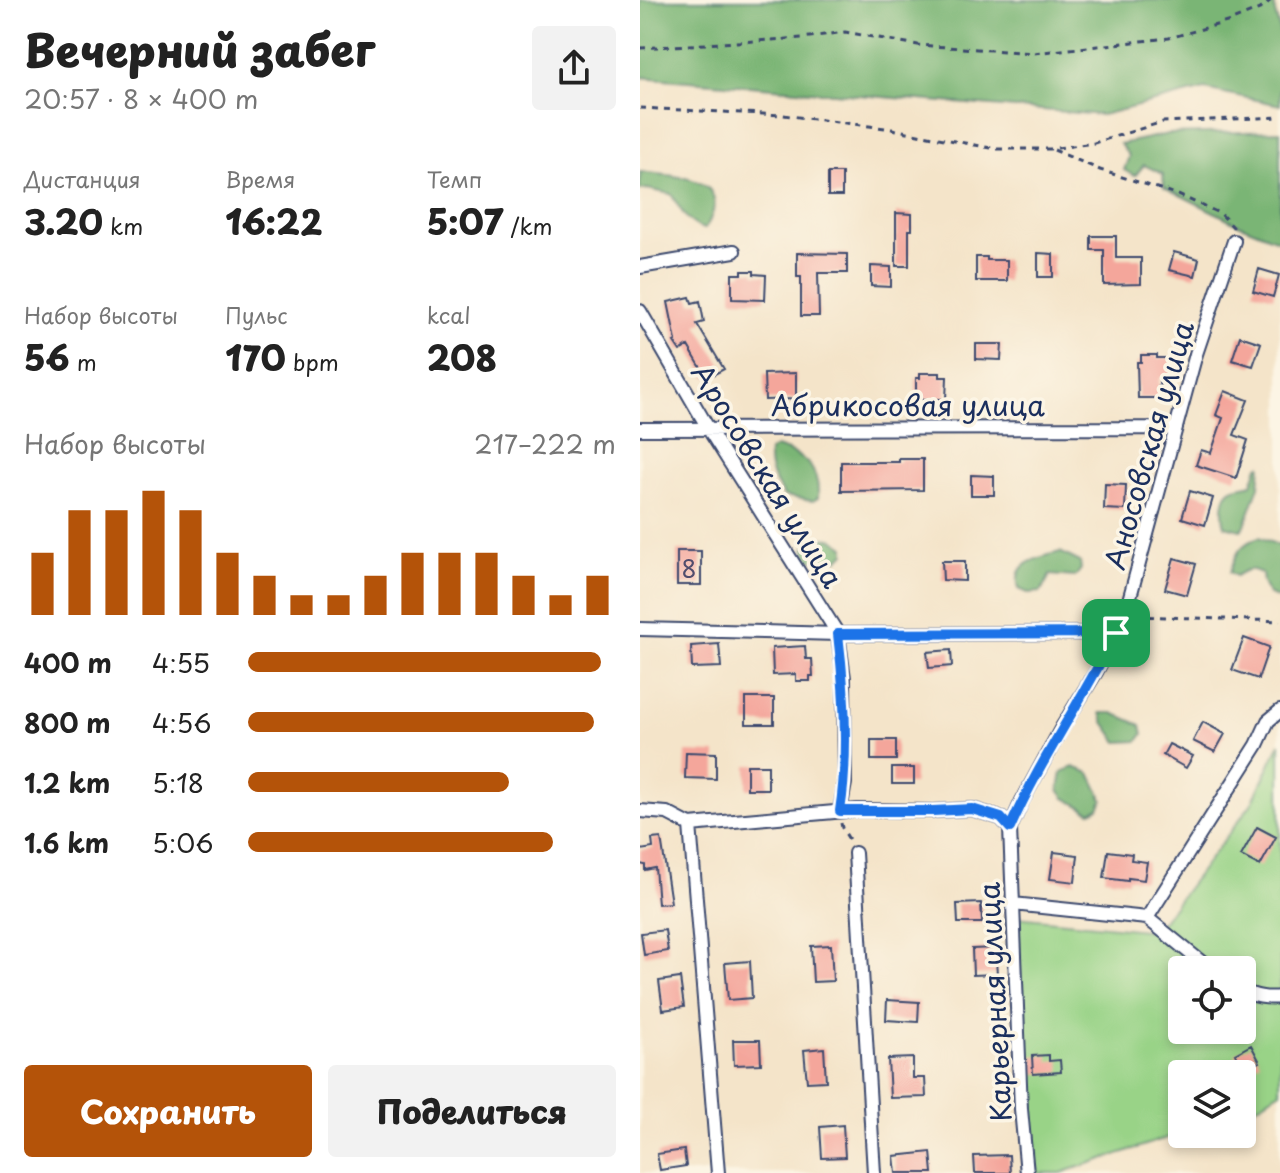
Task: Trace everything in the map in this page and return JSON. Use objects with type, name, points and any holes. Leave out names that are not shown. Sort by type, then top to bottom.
[{"type":"street","name":"Аносовская улица","points":[[1010,828],[1125,615],[1196,354],[1234,241]]},
{"type":"street","points":[[640,267],[734,251]]},
{"type":"street","name":"Аросовская улица","points":[[640,311],[708,428],[838,634],[844,678],[845,783],[840,811]]},
{"type":"street","name":"Абрикосовая улица","points":[[640,429],[1175,428]]},
{"type":"street","points":[[640,629],[838,634],[1116,633]]},
{"type":"street","points":[[1147,918],[1257,745],[1268,721],[1280,711]]},
{"type":"street","points":[[640,811],[667,813],[690,825],[840,811],[972,809],[1001,818],[1010,828]]},
{"type":"street","points":[[690,825],[718,1173]]},
{"type":"street","name":"Карьерная улица","points":[[1010,828],[1021,1109],[1027,1173]]},
{"type":"street","points":[[855,853],[874,1173]]},
{"type":"street","points":[[1013,904],[1147,918],[1194,956]]},
{"type":"street","points":[[1256,996],[1280,997]]},
{"type":"path","points":[[640,48],[803,38],[845,32],[918,45],[1034,53],[1169,38],[1227,22],[1262,8],[1271,0]]},
{"type":"path","points":[[640,108],[783,115],[892,129],[996,149],[1050,149],[1094,143],[1163,122],[1280,117]]},
{"type":"path","points":[[1050,149],[1100,170],[1176,194],[1221,214],[1233,227],[1234,241]]},
{"type":"path","points":[[1125,615],[1280,621]]},
{"type":"path","points":[[840,811],[842,828],[855,853]]},
{"type":"green space","points":[[640,0],[1276,0],[1275,12],[1280,32],[1280,105],[1205,89],[1102,115],[640,77]]},
{"type":"green space","points":[[1280,131],[1280,241],[1164,187],[1163,174],[1144,165],[1135,176],[1124,170],[1129,156],[1120,144],[1168,134]]},
{"type":"green space","points":[[640,172],[685,178],[708,189],[714,198],[713,211],[705,229],[689,220],[671,194],[640,190]]},
{"type":"green space","points":[[776,447],[802,458],[813,470],[818,498],[813,501],[784,496],[769,464],[769,451]]},
{"type":"green space","points":[[1261,465],[1259,486],[1245,525],[1241,530],[1225,526],[1223,511],[1226,495],[1232,489],[1252,484]]},
{"type":"green space","points":[[1259,537],[1280,546],[1278,598],[1269,595],[1262,574],[1255,570],[1236,576],[1230,572],[1240,550]]},
{"type":"green space","points":[[813,538],[833,539],[845,547],[845,553],[838,560],[810,560],[804,549]]},
{"type":"green space","points":[[1060,552],[1080,562],[1081,569],[1075,577],[1050,575],[1041,592],[1028,593],[1019,589],[1019,572],[1023,567],[1036,559]]},
{"type":"green space","points":[[1101,713],[1113,713],[1141,725],[1143,734],[1138,741],[1118,742]]},
{"type":"green space","points":[[1280,743],[1280,1091],[1256,1106],[1256,1060],[1168,1060],[1168,1138],[1061,1173],[1034,1173],[1017,917],[1155,931],[1252,803]]},
{"type":"green space","points":[[1073,767],[1090,773],[1103,800],[1099,808],[1091,812],[1065,798],[1059,790],[1062,772]]},
{"type":"building","points":[[828,173],[842,173],[842,196],[828,196]]},
{"type":"building","points":[[896,213],[912,214],[909,266],[896,266]]},
{"type":"building","points":[[1091,236],[1116,236],[1116,258],[1141,258],[1141,284],[1104,285],[1104,250],[1091,250]]},
{"type":"building","points":[[1174,252],[1199,259],[1195,276],[1169,270]]},
{"type":"building","points":[[797,253],[847,254],[847,273],[818,273],[819,316],[801,316],[801,277],[797,277]]},
{"type":"building","points":[[1038,253],[1053,254],[1053,277],[1038,277]]},
{"type":"building","points":[[976,257],[1007,260],[1007,281],[976,281]]},
{"type":"building","points":[[871,266],[891,267],[891,287],[871,286]]},
{"type":"building","points":[[1259,269],[1279,275],[1273,297],[1253,291]]},
{"type":"building","points":[[742,271],[766,275],[765,300],[732,299],[732,274],[742,274]]},
{"type":"building","points":[[690,297],[692,303],[700,301],[704,322],[697,324],[724,369],[707,378],[688,346],[680,351],[674,342],[668,302]]},
{"type":"building","points":[[1240,336],[1261,343],[1253,366],[1232,360]]},
{"type":"building","points":[[976,344],[1002,344],[1001,360],[976,359]]},
{"type":"building","points":[[1141,355],[1170,358],[1170,378],[1159,378],[1160,398],[1138,398],[1137,362],[1141,362]]},
{"type":"building","points":[[796,373],[796,399],[765,400],[764,374]]},
{"type":"building","points":[[920,373],[940,373],[940,377],[947,377],[946,399],[916,399],[916,378],[920,378]]},
{"type":"building","points":[[1225,391],[1248,400],[1234,435],[1248,440],[1236,478],[1196,465],[1201,450],[1211,453],[1223,418],[1216,415]]},
{"type":"building","points":[[899,459],[923,459],[923,490],[841,491],[841,462],[899,462]]},
{"type":"building","points":[[971,475],[994,476],[994,495],[971,495]]},
{"type":"building","points":[[1105,484],[1126,485],[1125,510],[1104,509]]},
{"type":"building","points":[[1190,491],[1213,498],[1205,525],[1182,518]]},
{"type":"building","points":[[677,551],[701,551],[701,585],[677,585]]},
{"type":"building","points":[[1174,558],[1196,564],[1187,595],[1165,589]]},
{"type":"building","points":[[942,561],[965,561],[965,581],[943,580]]},
{"type":"building","points":[[1244,638],[1269,647],[1258,679],[1232,670]]},
{"type":"building","points":[[719,644],[721,667],[692,668],[691,646]]},
{"type":"building","points":[[805,646],[806,659],[812,659],[813,676],[810,676],[810,681],[796,681],[796,674],[773,675],[772,648]]},
{"type":"building","points":[[951,650],[952,666],[929,668],[927,652]]},
{"type":"building","points":[[746,698],[774,698],[774,724],[746,724]]},
{"type":"building","points":[[1203,722],[1225,734],[1215,752],[1193,741]]},
{"type":"building","points":[[871,740],[896,740],[896,760],[871,760]]},
{"type":"building","points":[[1169,744],[1193,756],[1186,768],[1163,755]]},
{"type":"building","points":[[686,752],[716,753],[716,779],[685,778]]},
{"type":"building","points":[[747,765],[768,765],[768,789],[747,789]]},
{"type":"building","points":[[892,768],[914,768],[914,784],[892,784]]},
{"type":"building","points":[[1257,827],[1276,837],[1260,866],[1241,856]]},
{"type":"building","points":[[661,838],[671,903],[658,904],[655,868],[645,870],[645,865],[640,864],[640,850],[653,848],[652,839]]},
{"type":"building","points":[[1108,851],[1132,854],[1131,860],[1147,862],[1144,880],[1104,878]]},
{"type":"building","points":[[1054,852],[1078,855],[1075,882],[1050,879]]},
{"type":"building","points":[[981,903],[982,923],[958,923],[957,904]]},
{"type":"building","points":[[665,930],[668,951],[644,955],[641,933]]},
{"type":"building","points":[[831,945],[833,981],[813,982],[811,946]]},
{"type":"building","points":[[995,948],[997,974],[973,975],[972,949]]},
{"type":"building","points":[[750,961],[752,998],[728,1000],[725,963]]},
{"type":"building","points":[[680,978],[684,1007],[663,1010],[659,981]]},
{"type":"building","points":[[887,1000],[919,1002],[918,1022],[886,1020]]},
{"type":"building","points":[[733,1040],[760,1040],[761,1064],[734,1065]]},
{"type":"building","points":[[1251,1045],[1260,1062],[1238,1060],[1235,1054]]},
{"type":"building","points":[[824,1048],[826,1081],[807,1082],[804,1050]]},
{"type":"building","points":[[1049,1055],[1049,1061],[1060,1060],[1061,1072],[1033,1074],[1032,1056]]},
{"type":"building","points":[[913,1058],[913,1078],[925,1078],[926,1097],[890,1098],[888,1059]]},
{"type":"building","points":[[843,1125],[845,1157],[822,1158],[820,1127]]},
{"type":"building","points":[[684,1150],[686,1166],[660,1170],[657,1154]]},
{"type":"building","points":[[931,1152],[933,1173],[896,1173],[894,1156]]},
{"type":"building","points":[[1009,1155],[1010,1173],[975,1173],[974,1156]]},
{"type":"route","points":[[1116,633],[1061,729],[1010,828],[1001,818],[972,809],[840,811],[845,783],[844,678],[838,634],[1116,633]]}]
